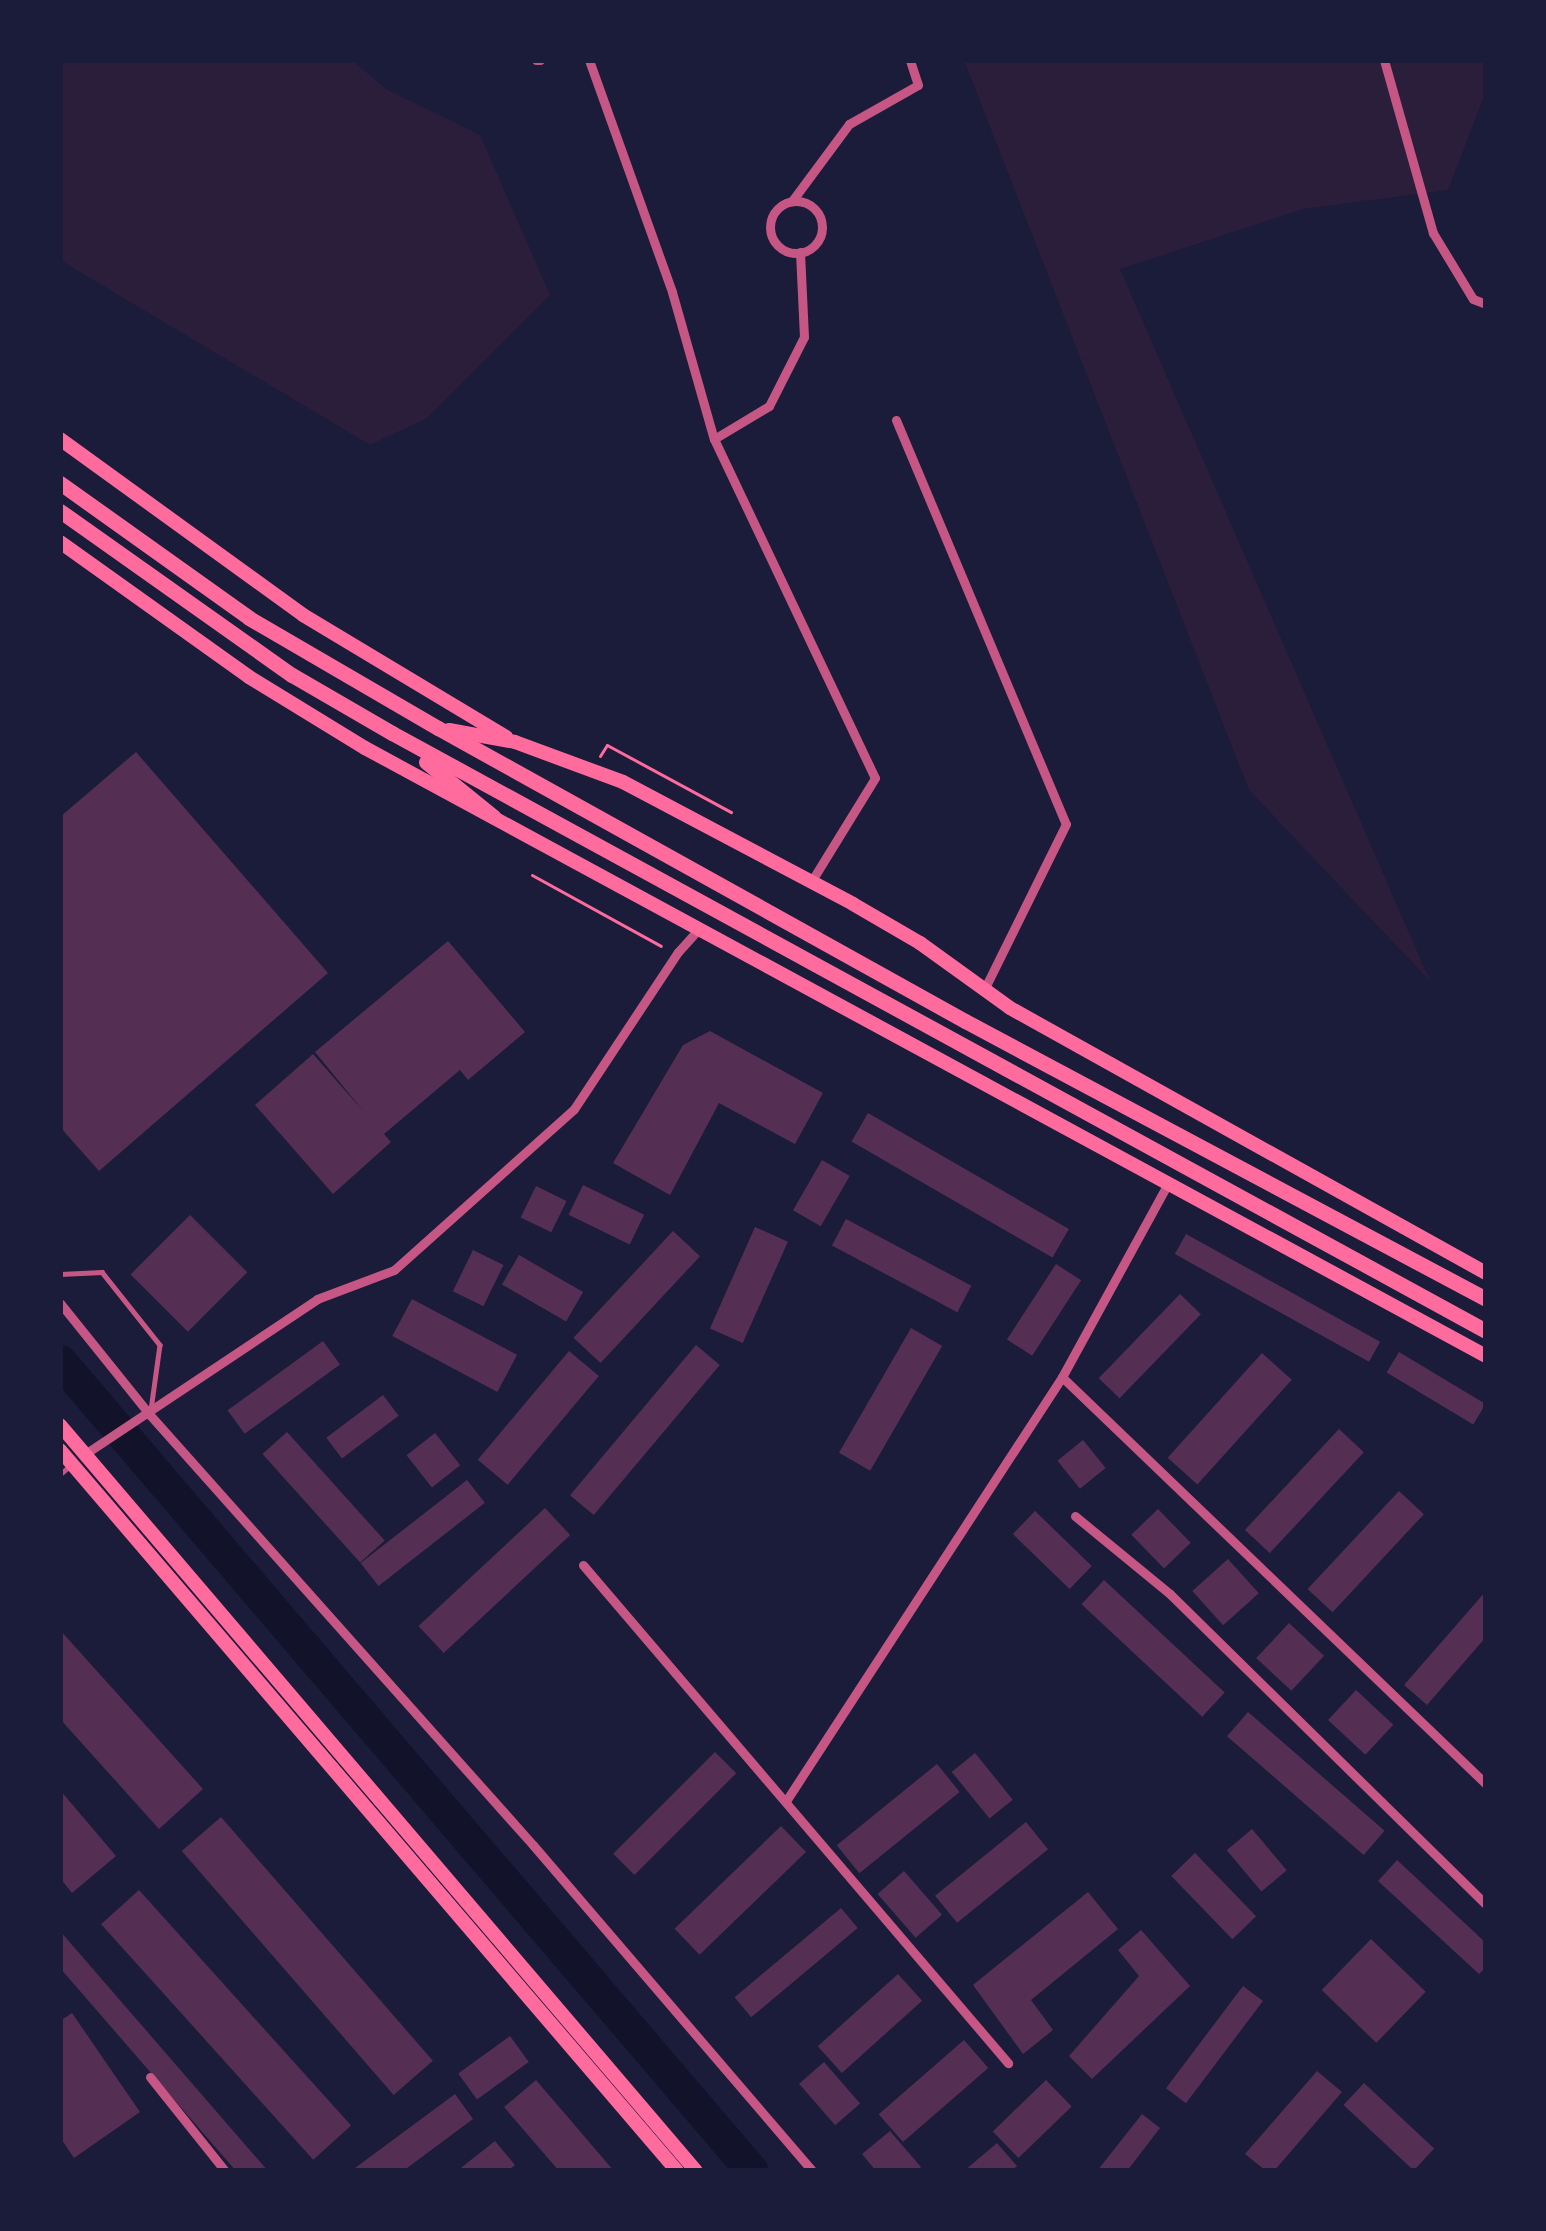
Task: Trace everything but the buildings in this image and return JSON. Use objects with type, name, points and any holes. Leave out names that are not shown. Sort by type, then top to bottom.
[{"type":"highway","points":[[60,483],[250,618],[438,728],[965,1021],[1486,1299]]},
{"type":"highway","points":[[60,512],[292,675],[392,733],[1486,1331]]},
{"type":"highway","points":[[392,733],[494,817]]},
{"type":"main road","points":[[60,440],[303,615],[515,742]]},
{"type":"main road","points":[[60,542],[249,677],[494,817],[696,932],[1486,1356]]},
{"type":"main road","points":[[438,728],[515,742],[622,782],[920,943],[983,992],[1226,1133],[1486,1273]]},
{"type":"main road","points":[[60,1425],[73,1464],[677,2171]]},
{"type":"main road","points":[[60,1450],[696,2171]]},
{"type":"street","points":[[589,60],[672,292],[714,439],[875,778],[811,882]]},
{"type":"street","points":[[791,201],[809,204],[820,218],[820,235],[800,252],[784,250],[770,231],[772,215],[791,201],[849,124],[918,86],[910,60]]},
{"type":"street","points":[[1384,60],[1433,233],[1473,299],[1486,304]]},
{"type":"street","points":[[714,439],[769,406],[804,337],[800,252]]},
{"type":"street","points":[[896,420],[1066,824],[983,992]]},
{"type":"street","points":[[73,1464],[317,1299],[394,1270],[574,1109],[696,932]]},
{"type":"street","points":[[786,1801],[1062,1377],[1168,1183]]},
{"type":"street","points":[[60,1303],[146,1418],[533,1845],[812,2171]]},
{"type":"street","points":[[1062,1377],[1486,1784]]},
{"type":"street","points":[[1076,1516],[1170,1594],[1486,1904]]},
{"type":"street","points":[[583,1565],[1008,2063]]},
{"type":"street","points":[[149,2077],[225,2171]]},
{"type":"lane","points":[[60,1274],[102,1272],[160,1345],[146,1418]]},
{"type":"path","points":[[607,745],[731,812]]},
{"type":"path","points":[[532,875],[649,942]]},
{"type":"shaded area","points":[[60,60],[352,60],[386,89],[480,135],[550,295],[427,418],[370,445],[60,260]]},
{"type":"shaded area","points":[[964,60],[1486,60],[1486,91],[1448,190],[1303,209],[1120,269],[1430,981],[1249,790]]},
{"type":"waterway","points":[[60,1361],[752,2171]]}]
